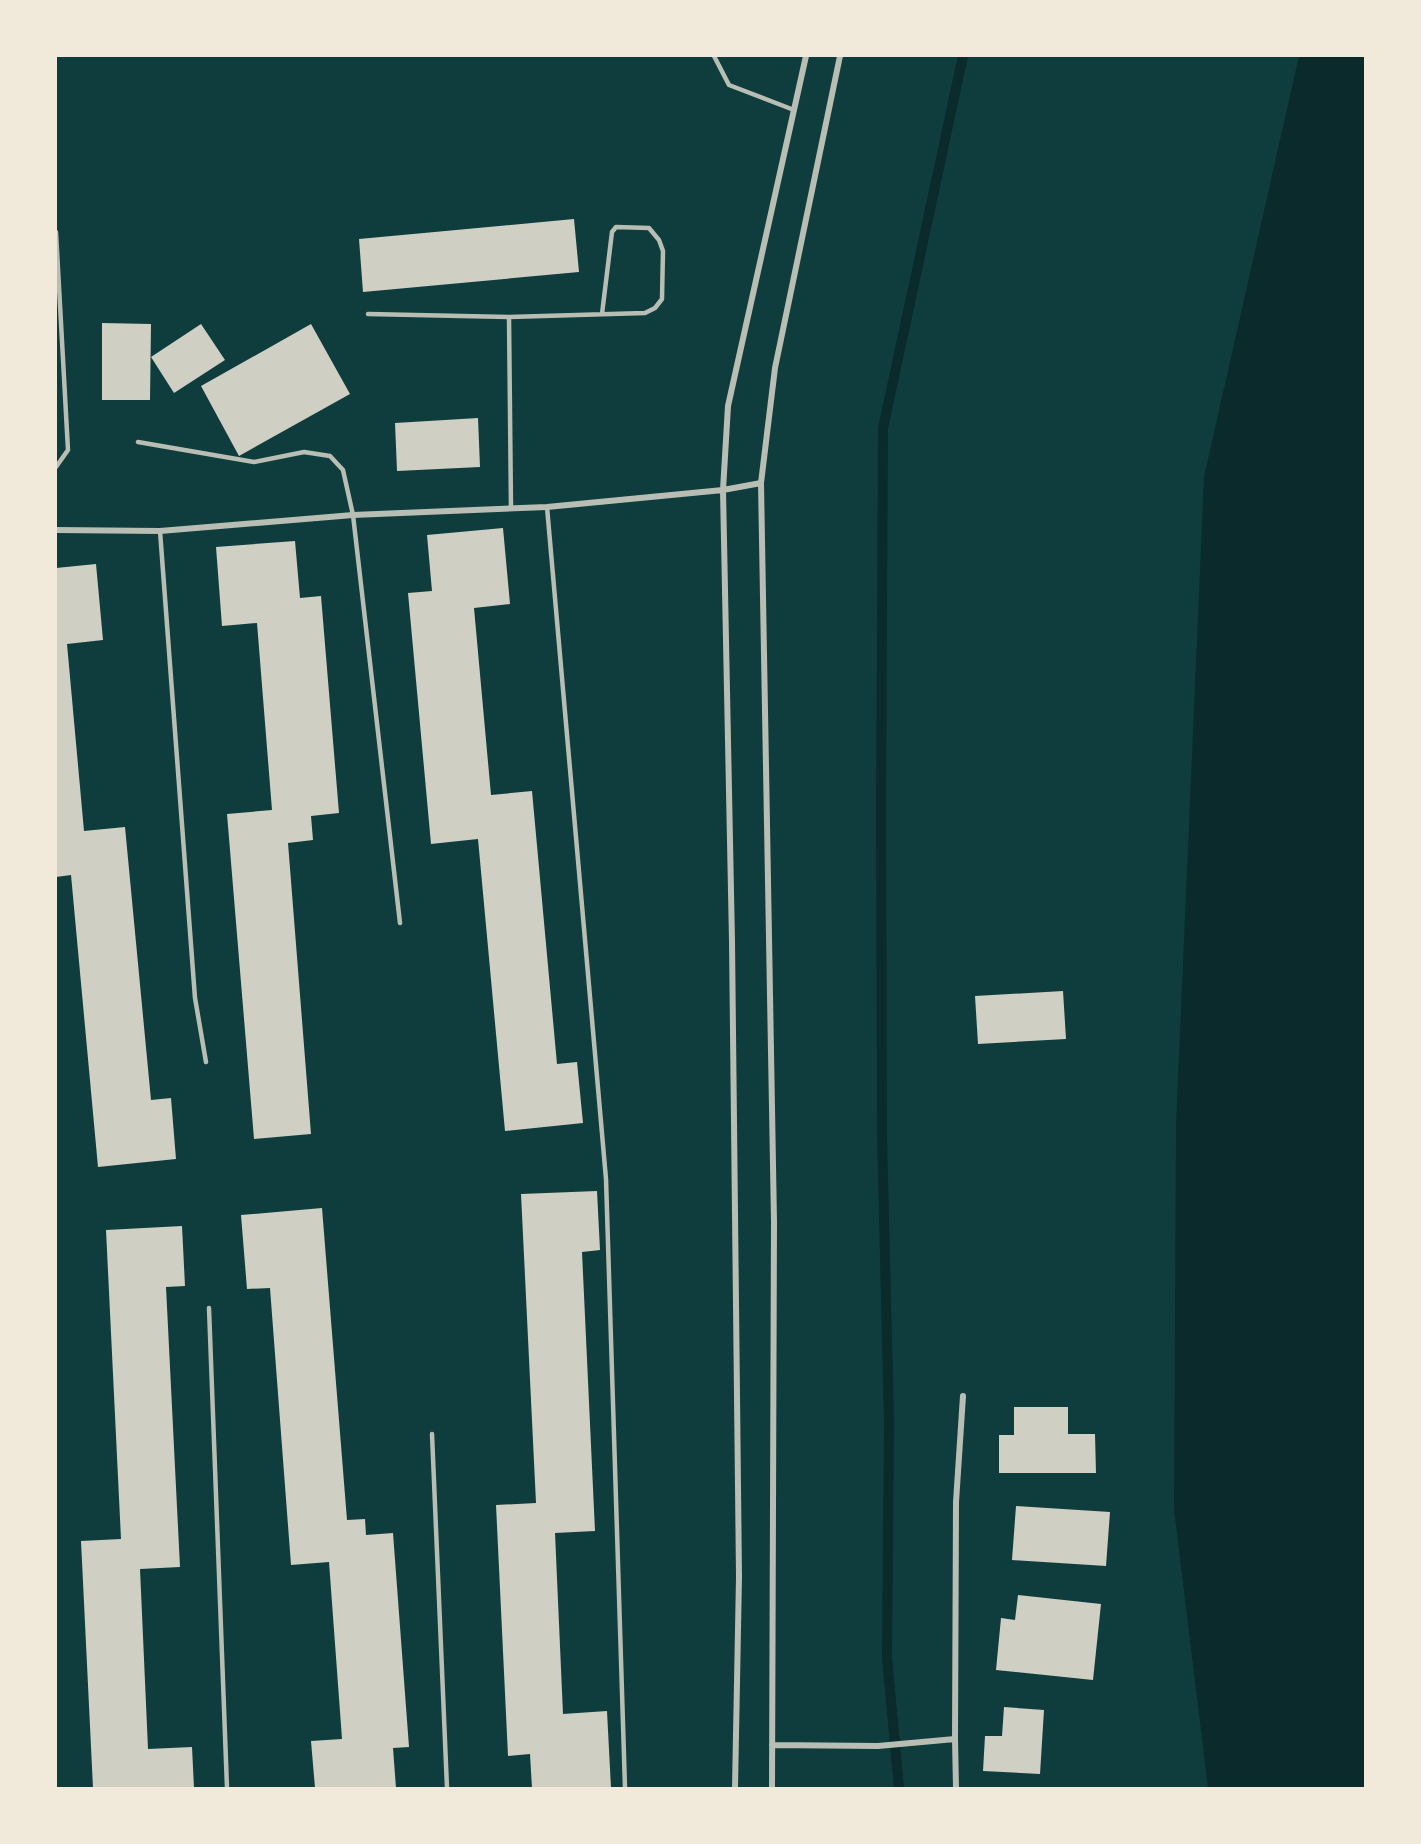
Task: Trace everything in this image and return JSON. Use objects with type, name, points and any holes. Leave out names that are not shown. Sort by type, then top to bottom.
[{"type":"street","points":[[735,1788],[739,1577],[732,941],[723,490],[728,406],[806,56]]},
{"type":"street","points":[[772,1788],[774,1222],[761,483],[775,368],[840,56]]},
{"type":"street","points":[[56,530],[160,531],[353,515],[547,507],[723,490],[761,483]]},
{"type":"street","points":[[957,1788],[956,1502],[963,1396]]},
{"type":"street","points":[[772,1746],[878,1746],[956,1739]]},
{"type":"lane","points":[[714,56],[729,85],[794,110]]},
{"type":"lane","points":[[368,314],[508,317],[645,313],[656,308],[662,298],[663,251],[659,240],[649,228],[616,227],[612,232],[602,314]]},
{"type":"lane","points":[[56,232],[68,450],[56,467]]},
{"type":"lane","points":[[508,317],[510,508]]},
{"type":"lane","points":[[138,442],[254,462],[304,452],[330,456],[343,470],[353,515],[400,923]]},
{"type":"lane","points":[[547,507],[606,1179],[625,1788]]},
{"type":"lane","points":[[160,531],[195,998],[206,1062]]},
{"type":"lane","points":[[209,1308],[228,1788]]},
{"type":"lane","points":[[432,1434],[447,1788]]},
{"type":"water","points":[[1299,56],[1366,56],[1365,1788],[1208,1788],[1174,1509],[1176,1125],[1204,477]]},
{"type":"building","points":[[574,219],[579,272],[363,292],[359,239]]},
{"type":"building","points":[[102,323],[151,324],[150,400],[102,400]]},
{"type":"building","points":[[201,324],[225,360],[174,393],[151,357]]},
{"type":"building","points":[[311,324],[350,394],[239,456],[201,386]]},
{"type":"building","points":[[478,418],[480,467],[397,471],[395,423]]},
{"type":"building","points":[[503,528],[510,604],[474,608],[491,795],[532,791],[557,1064],[577,1062],[583,1123],[505,1131],[478,839],[431,844],[408,593],[432,591],[427,535]]},
{"type":"building","points":[[295,541],[300,598],[321,596],[339,813],[311,816],[313,840],[288,843],[311,1134],[254,1139],[227,814],[272,810],[257,623],[222,626],[216,547]]},
{"type":"building","points":[[96,564],[103,640],[67,644],[84,831],[125,827],[151,1100],[171,1098],[176,1159],[98,1167],[71,875],[56,877],[56,568]]},
{"type":"building","points":[[1063,991],[1066,1039],[978,1044],[975,996]]},
{"type":"building","points":[[597,1191],[600,1250],[582,1252],[595,1531],[555,1533],[563,1714],[607,1711],[611,1788],[532,1788],[530,1754],[508,1756],[496,1505],[536,1503],[521,1194]]},
{"type":"building","points":[[322,1208],[347,1520],[365,1519],[366,1535],[393,1533],[409,1747],[393,1748],[396,1788],[315,1788],[311,1741],[342,1739],[329,1562],[291,1565],[270,1288],[247,1289],[241,1215]]},
{"type":"building","points":[[182,1226],[185,1286],[166,1287],[180,1567],[140,1569],[148,1749],[192,1747],[194,1788],[93,1788],[81,1541],[121,1539],[106,1230]]},
{"type":"building","points":[[1014,1407],[1068,1407],[1068,1434],[1095,1434],[1096,1473],[999,1473],[999,1435],[1014,1435]]},
{"type":"building","points":[[1016,1506],[1110,1512],[1106,1566],[1012,1560]]},
{"type":"building","points":[[1018,1595],[1101,1604],[1093,1680],[996,1670],[1001,1618],[1015,1620]]},
{"type":"building","points":[[1004,1707],[1044,1710],[1040,1774],[983,1771],[985,1736],[1002,1736]]},
{"type":"waterway","points":[[899,1788],[887,1658],[889,1421],[882,1135],[883,428],[963,56]]}]
